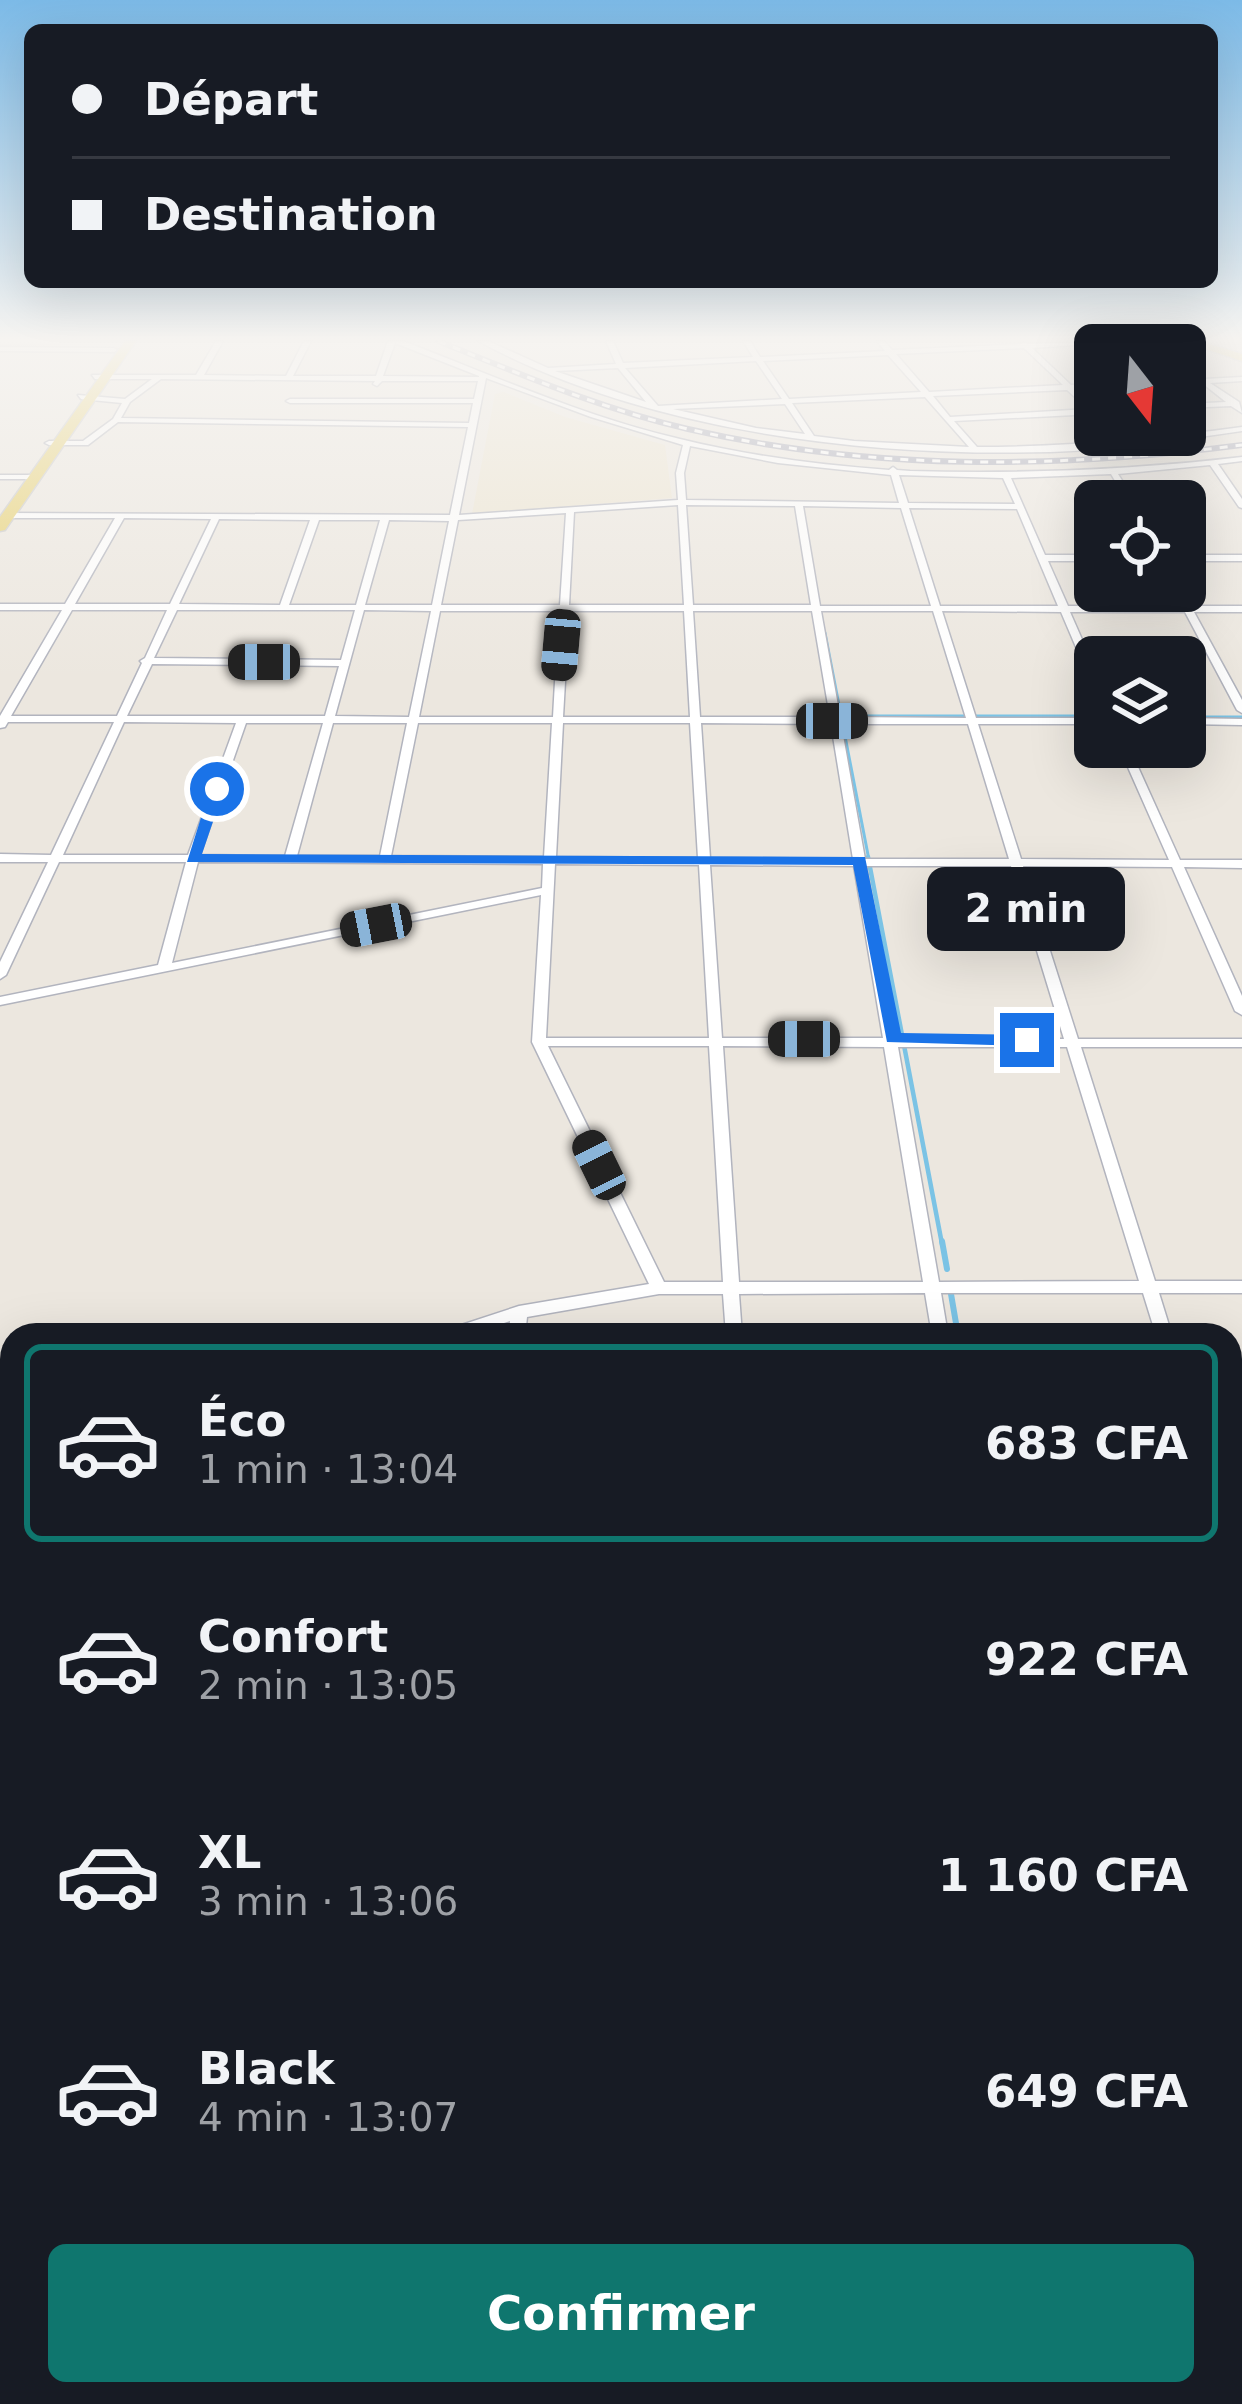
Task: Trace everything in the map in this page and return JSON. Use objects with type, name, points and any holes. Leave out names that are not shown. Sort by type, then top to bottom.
[{"type":"main road","points":[[3,518],[47,453]]},
{"type":"street","points":[[385,859],[467,453]]},
{"type":"street","points":[[683,453],[703,862],[733,1323]]},
{"type":"street","points":[[740,453],[893,470],[1006,475],[1242,459]]},
{"type":"street","points":[[1213,463],[1242,505]]},
{"type":"street","points":[[893,470],[1160,1323]]},
{"type":"street","points":[[1112,470],[1118,480]]},
{"type":"street","points":[[1006,475],[1076,636]]},
{"type":"street","points":[[0,477],[30,477]]},
{"type":"street","points":[[3,518],[454,518],[685,502],[1021,507]]},
{"type":"street","points":[[798,502],[832,721],[893,1038],[938,1323]]},
{"type":"street","points":[[570,509],[544,891],[539,1042],[659,1288]]},
{"type":"street","points":[[2,722],[120,517]]},
{"type":"street","points":[[0,975],[216,517]]},
{"type":"street","points":[[283,609],[315,518]]},
{"type":"street","points":[[290,859],[385,518]]},
{"type":"street","points":[[1044,558],[1074,558]]},
{"type":"street","points":[[1206,558],[1242,558]]},
{"type":"street","points":[[0,607],[1074,610]]},
{"type":"street","points":[[1206,609],[1242,610]]},
{"type":"street","points":[[1189,612],[1242,710]]},
{"type":"street","points":[[146,662],[343,663]]},
{"type":"street","points":[[164,968],[193,859],[242,719]]},
{"type":"street","points":[[2,722],[1074,721]]},
{"type":"street","points":[[1206,722],[1242,722]]},
{"type":"street","points":[[1133,768],[1242,1011]]},
{"type":"street","points":[[0,858],[1242,864]]},
{"type":"street","points":[[0,1001],[544,891]]},
{"type":"street","points":[[539,1042],[893,1038],[1242,1042]]},
{"type":"street","points":[[486,1323],[519,1312],[659,1288],[1242,1286]]},
{"type":"street","points":[[518,1323],[519,1312]]},
{"type":"shaded area","points":[[484,453],[666,453],[672,498],[472,514]]},
{"type":"waterway","points":[[825,633],[869,860]]},
{"type":"waterway","points":[[843,716],[1074,716]]},
{"type":"waterway","points":[[1206,717],[1242,717]]},
{"type":"waterway","points":[[868,857],[942,1244]]},
{"type":"waterway","points":[[942,1241],[947,1269]]},
{"type":"waterway","points":[[951,1294],[956,1323]]},
{"type":"railway","points":[[828,453],[964,462],[1170,453]]},
{"type":"route","points":[[217,789],[193,859],[860,860],[893,1038],[1027,1040]]}]
